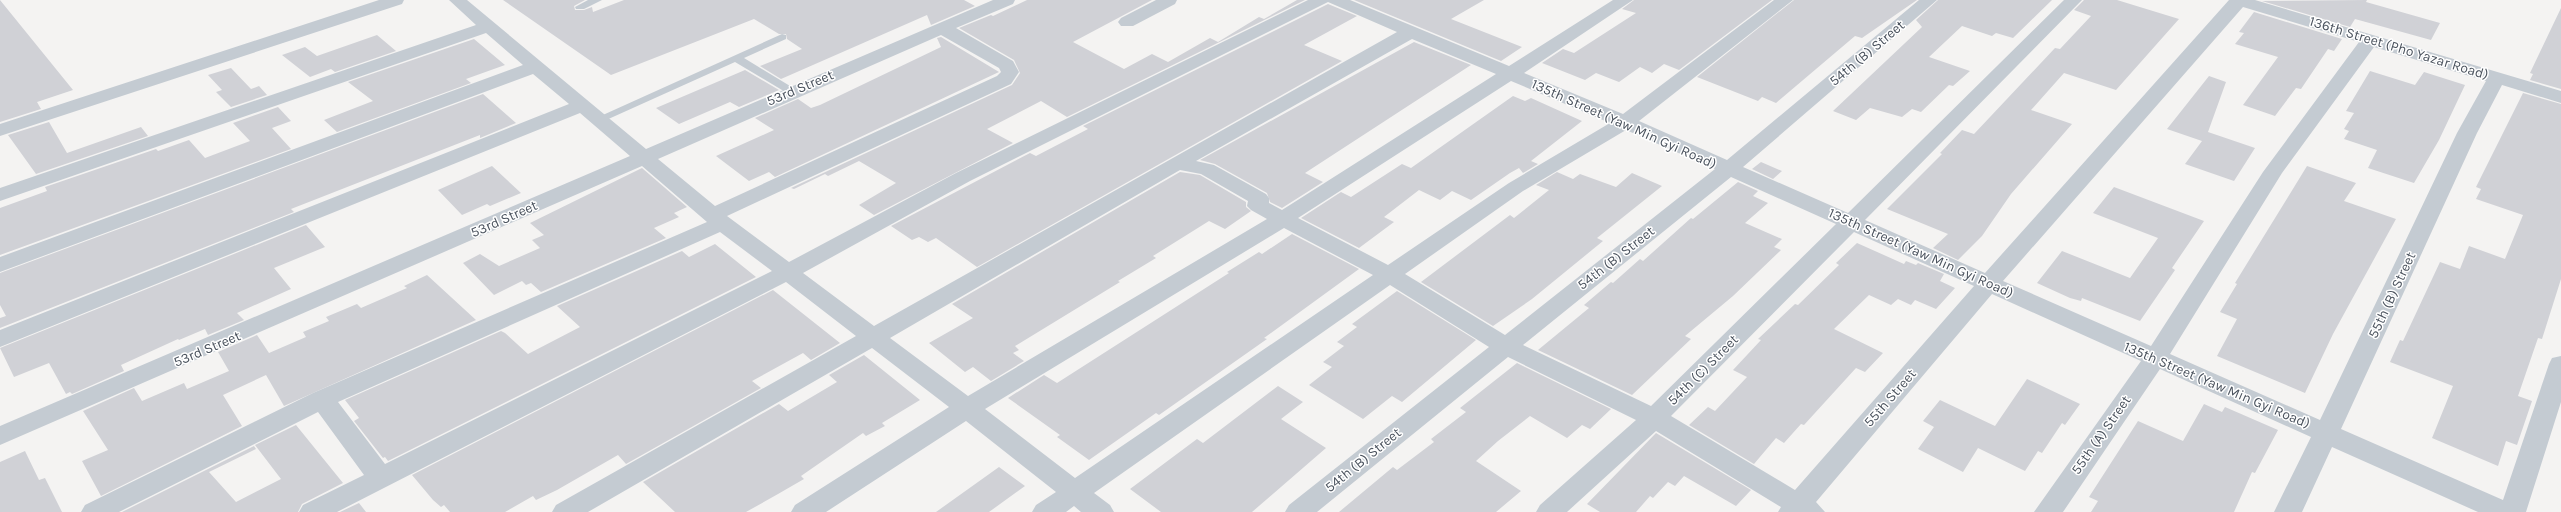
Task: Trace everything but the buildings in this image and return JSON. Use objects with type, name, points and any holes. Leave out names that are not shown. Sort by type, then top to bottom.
[{"type":"street","points":[[0,130],[396,0]]},
{"type":"street","points":[[457,0],[534,67],[600,119],[718,218],[873,338],[967,408],[1100,512]]},
{"type":"street","name":"53rd Street","points":[[0,436],[300,309],[791,91],[1007,0]]},
{"type":"street","points":[[1127,22],[1169,0]]},
{"type":"street","points":[[313,512],[788,272],[963,177],[1321,0]]},
{"type":"street","name":"135th Street (Yaw Min Gyi Road)","points":[[1335,0],[1624,122],[1990,283],[2155,358],[2328,432],[2504,512]]},
{"type":"street","points":[[805,512],[967,408],[1283,219],[1625,0]]},
{"type":"street","points":[[1046,512],[1391,275],[1516,187],[1570,152],[1624,122],[1785,0]]},
{"type":"street","name":"54th (B) Street","points":[[1299,512],[1728,169],[1930,0]]},
{"type":"street","name":"54th (C) Street","points":[[1550,512],[1654,418],[2074,0]]},
{"type":"street","name":"136th Street (Pho Yazar Road)","points":[[2239,0],[2561,97]]},
{"type":"street","name":"55th Street","points":[[1800,510],[1990,283],[2239,0]]},
{"type":"street","points":[[0,196],[488,27]]},
{"type":"street","points":[[95,512],[322,399],[718,218],[1004,80],[1010,72],[1007,65],[942,28]]},
{"type":"street","points":[[566,512],[1177,163],[1411,32]]},
{"type":"street","name":"55th (A) Street","points":[[2048,512],[2155,358],[2273,172],[2370,39]]},
{"type":"street","points":[[0,265],[534,67]]},
{"type":"street","name":"55th (B) Street","points":[[2288,512],[2328,432],[2467,133],[2498,78]]},
{"type":"street","points":[[0,339],[582,105]]},
{"type":"street","points":[[1177,163],[1207,169],[1259,198],[1258,206],[1391,275],[1505,346],[1654,418],[1800,510]]},
{"type":"street","points":[[2512,512],[2561,364]]},
{"type":"street","points":[[322,399],[380,477]]},
{"type":"lane","points":[[580,7],[597,0]]},
{"type":"lane","points":[[600,119],[782,37]]},
{"type":"lane","points":[[736,58],[791,91]]}]
